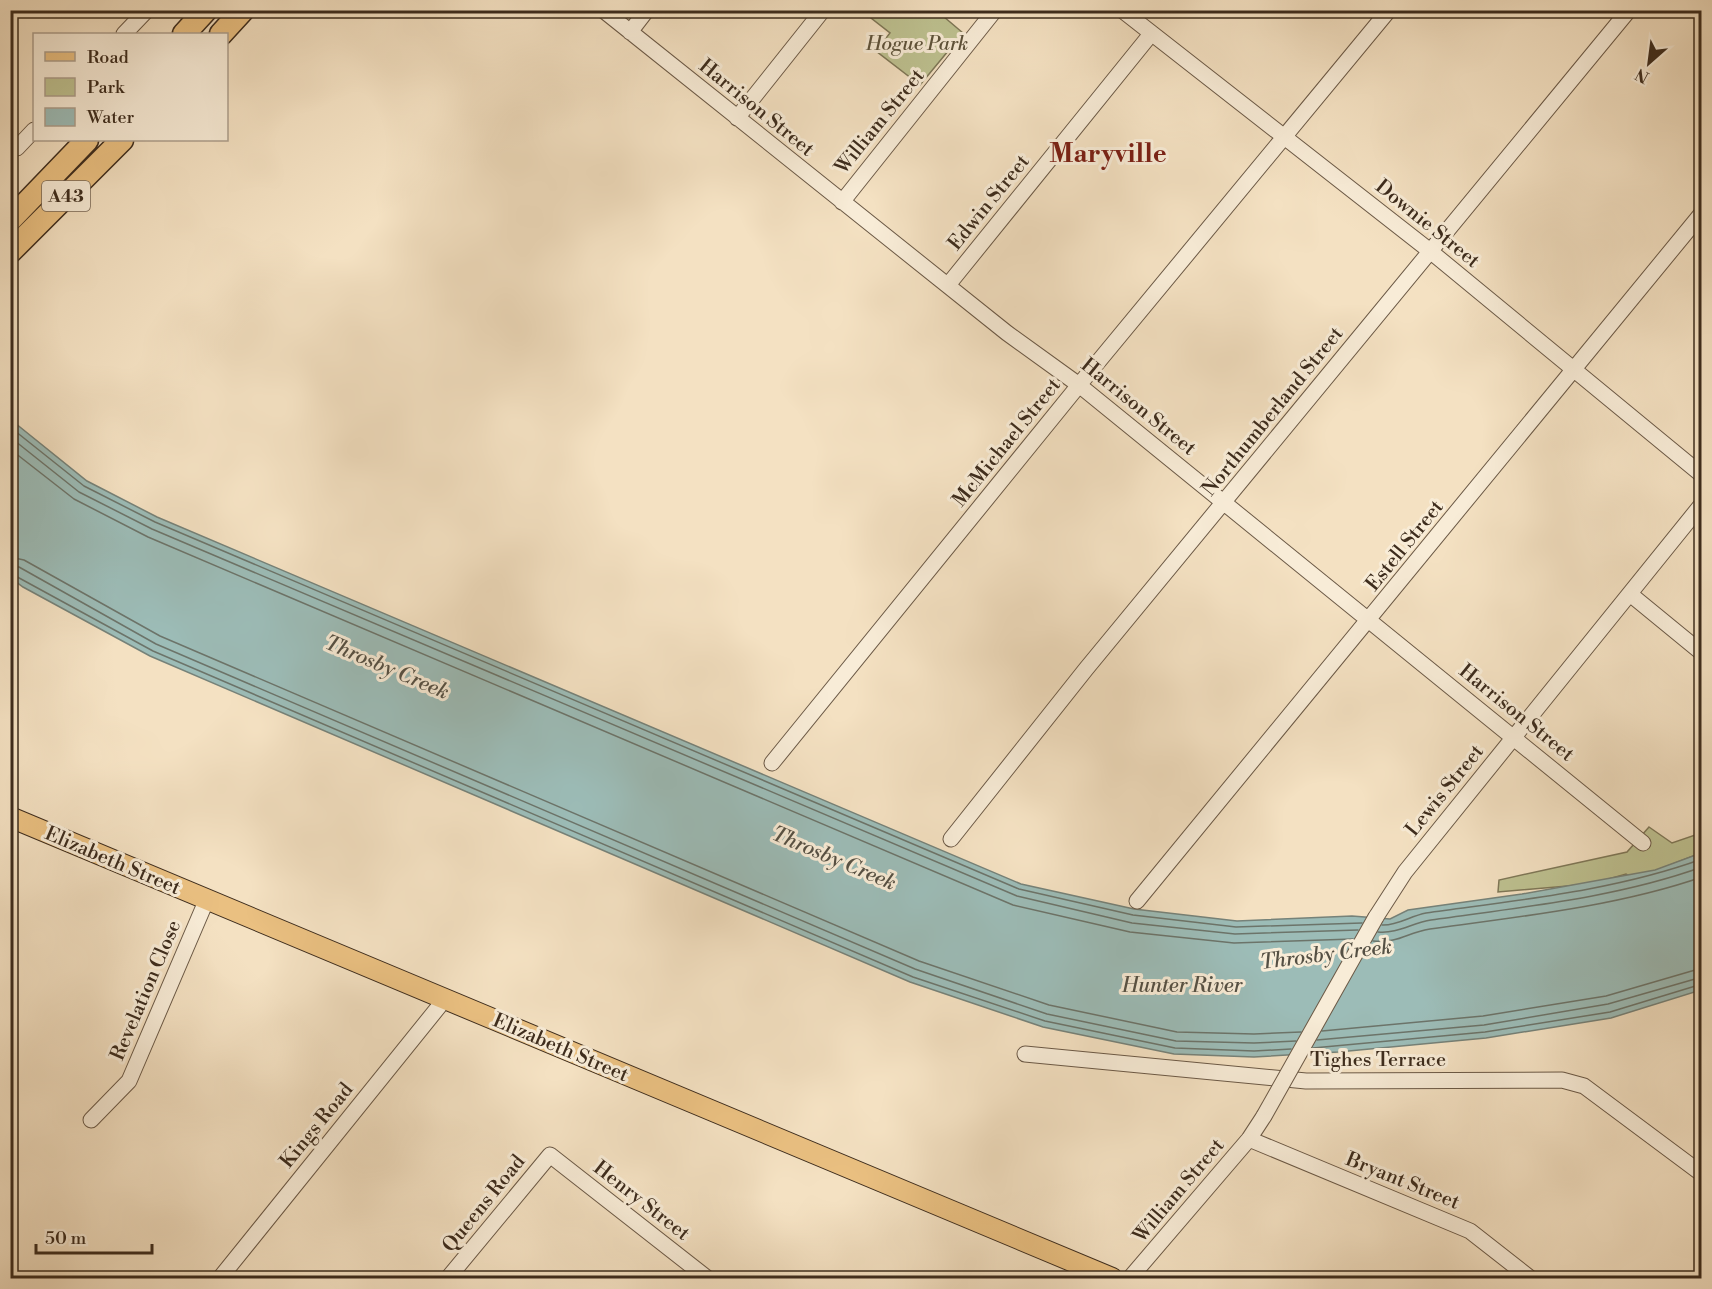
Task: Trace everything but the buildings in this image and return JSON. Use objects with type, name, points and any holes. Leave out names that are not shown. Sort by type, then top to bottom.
[{"type":"highway","points":[[185,33],[206,10]]},
{"type":"highway","points":[[222,33],[243,10]]},
{"type":"highway","name":"A43","points":[[10,220],[86,141]]},
{"type":"highway","name":"A43","points":[[10,252],[121,141]]},
{"type":"main road","name":"Elizabeth Street","points":[[10,817],[1112,1278]]},
{"type":"street","points":[[125,33],[147,10]]},
{"type":"street","name":"Harrison Street","points":[[603,10],[1007,333],[1080,385],[1642,843]]},
{"type":"street","points":[[630,32],[647,10]]},
{"type":"street","points":[[737,118],[823,10]]},
{"type":"street","name":"William Street","points":[[842,202],[995,10]]},
{"type":"street","name":"Downie Street","points":[[1122,10],[1430,250],[1701,475]]},
{"type":"street","name":"McMichael Street","points":[[772,763],[1389,10]]},
{"type":"street","name":"Northumberland Street","points":[[951,839],[1086,669],[1629,10]]},
{"type":"street","name":"Edwin Street","points":[[948,285],[1151,34]]},
{"type":"street","points":[[17,148],[33,131]]},
{"type":"street","name":"Estell Street","points":[[1137,901],[1371,620],[1574,369],[1698,224]]},
{"type":"street","name":"Lewis Street","points":[[1256,1128],[1376,917],[1405,872],[1701,504]]},
{"type":"street","points":[[1630,594],[1701,653]]},
{"type":"street","name":"Revelation Close","points":[[91,1120],[129,1081],[207,899]]},
{"type":"street","name":"Kings Road","points":[[220,1278],[445,999]]},
{"type":"street","name":"Tighes Terrace","points":[[1025,1054],[1306,1081],[1562,1080],[1584,1086],[1701,1174]]},
{"type":"street","name":"William Street","points":[[1131,1278],[1256,1128]]},
{"type":"street","name":"Bryant Street","points":[[1256,1128],[1470,1231],[1530,1278]]},
{"type":"street","name":"Queens Road","points":[[448,1278],[550,1155]]},
{"type":"street","name":"Henry Street","points":[[550,1155],[707,1278]]},
{"type":"green space","name":"Hogue Park","points":[[862,11],[937,11],[963,33],[920,85],[876,51],[890,33]]},
{"type":"green space","points":[[1649,827],[1672,843],[1701,833],[1701,853],[1634,879],[1626,874],[1591,884],[1498,892],[1499,880],[1627,852]]},
{"type":"water","name":"Hunter River","points":[[10,419],[87,481],[157,517],[1021,884],[1134,909],[1237,921],[1352,916],[1390,919],[1408,910],[1522,894],[1655,870],[1701,853],[1701,990],[1611,1018],[1486,1038],[1338,1052],[1254,1057],[1174,1054],[1043,1027],[910,982],[150,656],[23,587],[11,578]]},
{"type":"district","name":"Maryville","points":[[1108,153]]},
{"type":"water label","name":"Throsby Creek","points":[[387,667]]},
{"type":"water label","name":"Throsby Creek","points":[[834,858]]},
{"type":"water label","name":"Throsby Creek","points":[[1326,954]]}]
